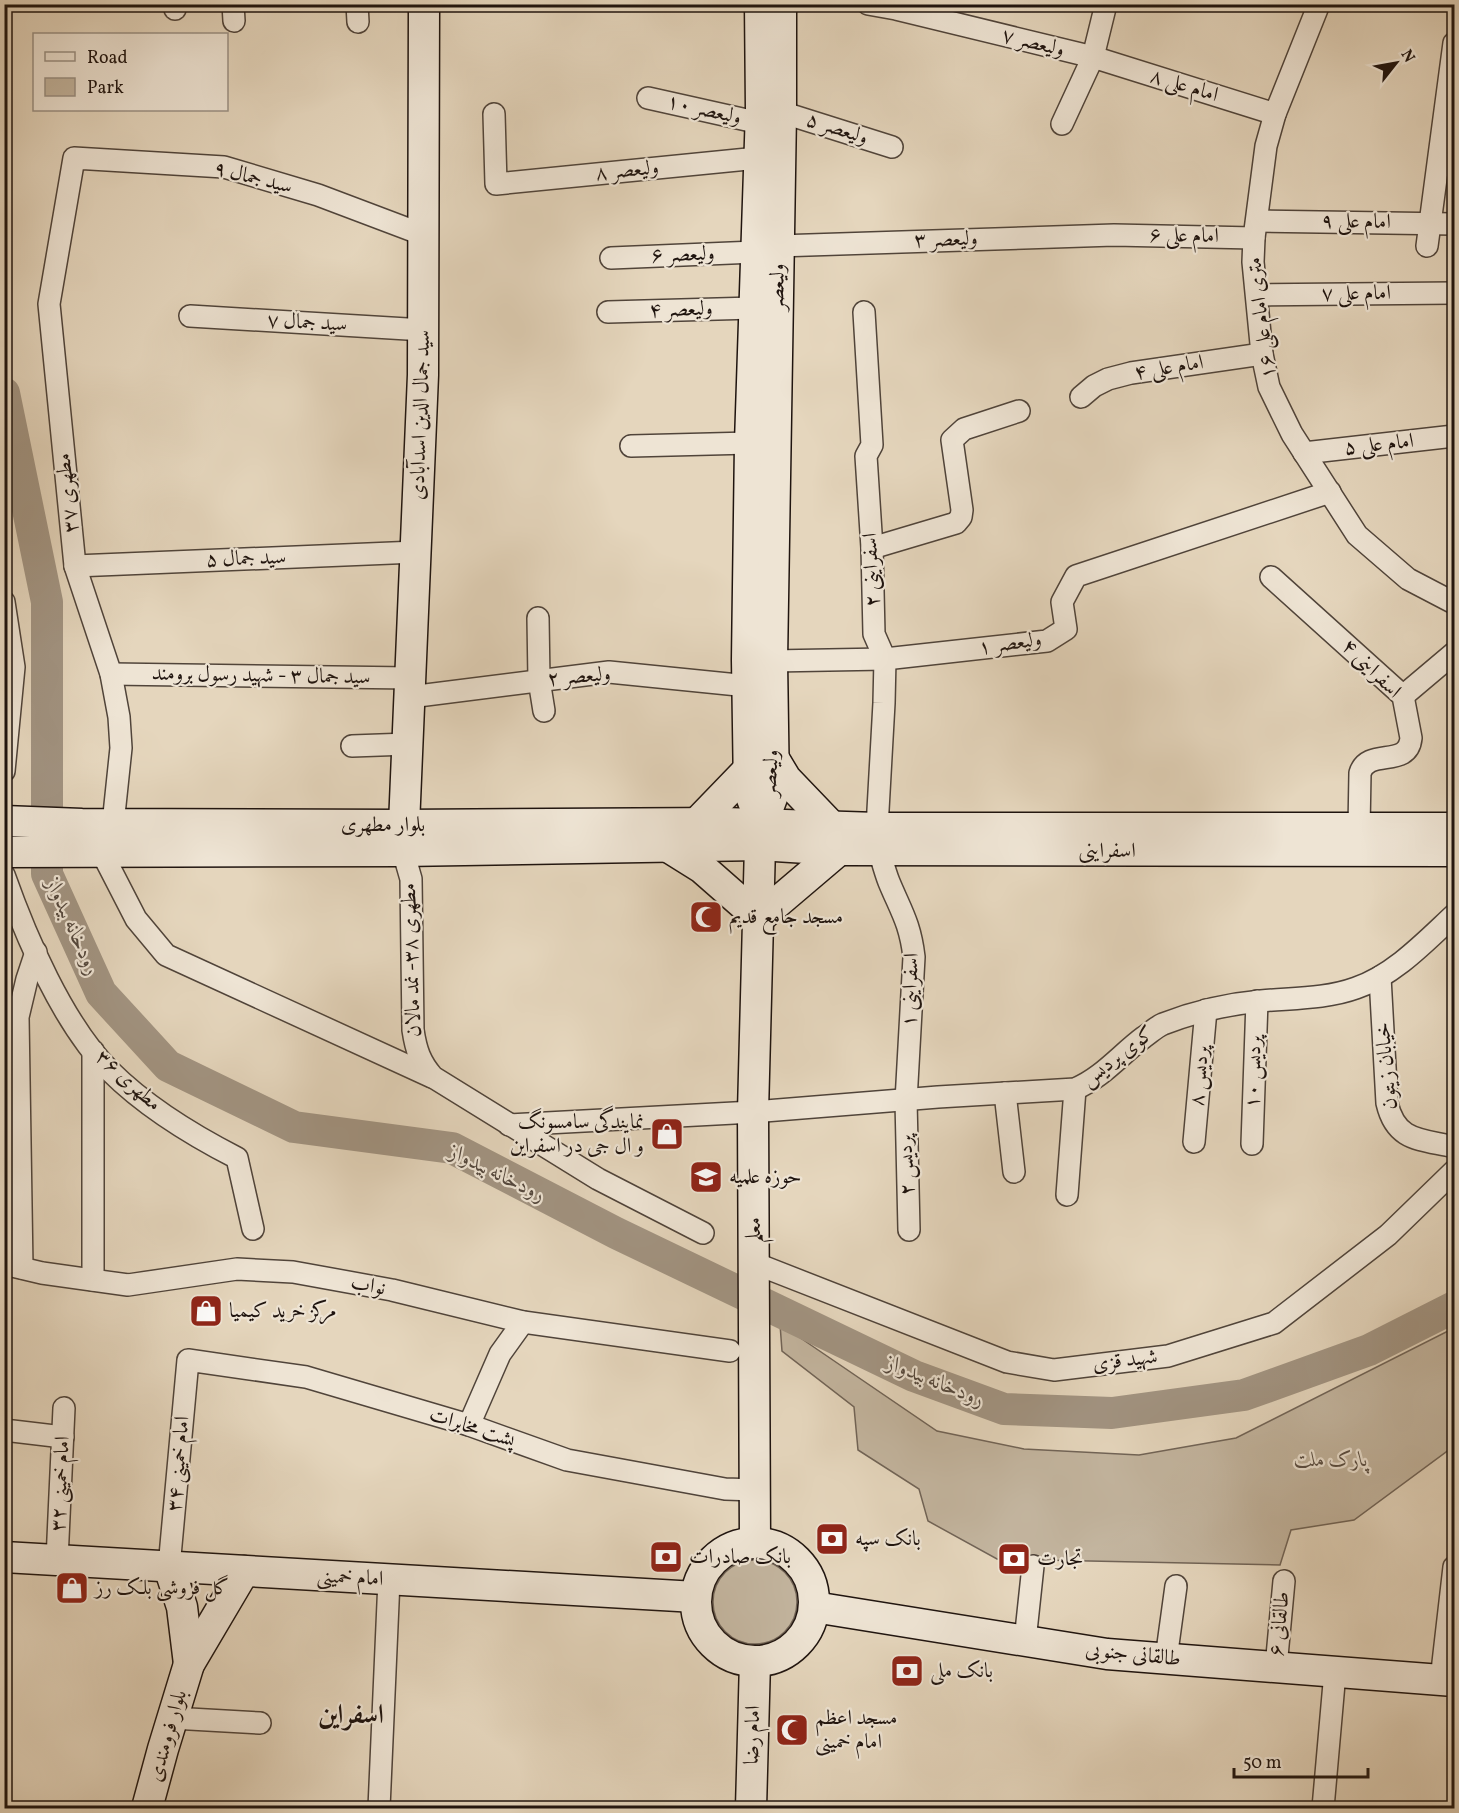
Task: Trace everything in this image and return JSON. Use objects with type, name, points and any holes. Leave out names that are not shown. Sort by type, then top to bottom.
[{"type":"main road","name":"سید جمال الدین اسدآبادی","points":[[404,838],[424,330],[424,4]]},
{"type":"main road","name":"ولیعصر","points":[[756,669],[767,249],[767,115],[760,4]]},
{"type":"main road","name":"ولیعصر","points":[[761,835],[749,791],[761,764],[750,443],[754,308],[767,249],[758,158],[767,115],[782,4]]},
{"type":"main road","points":[[670,848],[702,868],[759,918],[836,838],[786,779],[761,764],[696,824]]},
{"type":"main road","name":"بلوار مطهری","points":[[7,821],[43,837],[86,842],[404,838],[696,824],[761,835]]},
{"type":"main road","name":"بلوار مطهری","points":[[86,842],[113,824],[670,848],[761,835]]},
{"type":"main road","name":"اسفراینی","points":[[987,839],[1359,828],[1455,828]]},
{"type":"main road","name":"اسفراینی","points":[[761,835],[1455,851]]},
{"type":"main road","name":"معلم","points":[[755,1543],[753,1112],[761,835]]},
{"type":"main road","name":"بلوار مطهری","points":[[6,860],[43,837]]},
{"type":"main road","points":[[755,1543],[774,1546],[791,1556],[805,1570],[813,1588],[814,1607],[810,1624],[795,1645],[772,1659],[755,1661],[736,1658],[719,1649],[706,1634],[698,1616],[696,1597],[700,1580],[709,1565],[722,1553],[738,1545],[755,1543]]},
{"type":"main road","name":"امام خمینی","points":[[4,1557],[696,1597]]},
{"type":"main road","points":[[169,1567],[182,1607],[189,1664]]},
{"type":"main road","points":[[189,1664],[244,1572]]},
{"type":"main road","name":"طالقانی جنوبی","points":[[814,1607],[1107,1654],[1448,1681]]},
{"type":"main road","name":"امام رضا","points":[[751,1809],[755,1661]]},
{"type":"main road","name":"بلوار فرومندی","points":[[147,1809],[189,1664]]},
{"type":"street","name":"ولیعصر ۷","points":[[868,4],[1093,57]]},
{"type":"street","points":[[1062,124],[1093,57],[1106,4]]},
{"type":"street","name":"۱۶ متری امام علی","points":[[1319,4],[1275,114],[1266,146],[1255,230],[1253,262],[1262,354],[1269,387],[1292,434],[1357,535],[1408,579],[1455,603]]},
{"type":"street","points":[[1427,246],[1455,44]]},
{"type":"street","name":"امام علی ۸","points":[[1093,57],[1275,114]]},
{"type":"street","name":"ولیعصر ۱۰","points":[[648,98],[767,115]]},
{"type":"street","name":"ولیعصر ۸","points":[[494,114],[496,184],[758,158]]},
{"type":"street","name":"ولیعصر ۵","points":[[767,115],[892,147]]},
{"type":"street","name":"سید جمال ۹","points":[[74,158],[224,167],[318,195],[424,235]]},
{"type":"street","name":"مطهری ۳۷","points":[[74,158],[49,304],[75,566],[111,674],[119,717],[121,748],[113,824]]},
{"type":"street","name":"امام علی ۹","points":[[1255,230],[1455,224]]},
{"type":"street","name":"امام علی ۶","points":[[1114,235],[1255,230]]},
{"type":"street","name":"ولیعصر ۳","points":[[767,249],[1114,235]]},
{"type":"street","name":"ولیعصر ۶","points":[[611,258],[767,249]]},
{"type":"street","name":"امام علی ۷","points":[[1257,295],[1455,292]]},
{"type":"street","name":"ولیعصر ۴","points":[[608,312],[754,308]]},
{"type":"street","name":"اسفراینی ۲","points":[[864,312],[872,445],[866,456],[872,548],[874,634],[885,659],[878,839]]},
{"type":"street","name":"سید جمال ۷","points":[[190,316],[424,330]]},
{"type":"street","name":"امام علی ۴","points":[[1081,397],[1094,386],[1108,379],[1131,373],[1262,354]]},
{"type":"street","points":[[872,548],[956,523],[962,517],[962,510],[952,440],[964,429],[1019,411]]},
{"type":"street","name":"امام علی ۵","points":[[1304,453],[1455,436]]},
{"type":"street","points":[[631,446],[750,443]]},
{"type":"street","name":"ولیعصر ۱","points":[[756,669],[885,659],[1047,641],[1066,629],[1062,602],[1076,576],[1330,492]]},
{"type":"street","name":"سید جمال ۵","points":[[75,566],[416,552]]},
{"type":"street","name":"اسفراینی ۴","points":[[1271,577],[1403,696],[1412,738],[1411,745],[1402,754],[1366,761],[1362,766],[1359,828]]},
{"type":"street","points":[[4,602],[14,667],[4,771]]},
{"type":"street","points":[[538,618],[539,680],[544,711]]},
{"type":"street","points":[[1403,696],[1455,653]]},
{"type":"street","name":"ولیعصر ۲","points":[[410,688],[539,680],[609,672],[756,669]]},
{"type":"street","name":"سید جمال ۳ - شهید رسول برومند","points":[[111,674],[410,688]]},
{"type":"street","points":[[352,746],[408,744]]},
{"type":"street","name":"مطهری ۳۸- نمد مالان","points":[[404,838],[411,879],[413,1030],[422,1065],[434,1077],[598,1179],[703,1233]]},
{"type":"street","name":"اسفراینی ۱","points":[[878,839],[888,881],[902,907],[911,934],[914,957],[906,1101]]},
{"type":"street","points":[[86,842],[136,920],[166,955],[434,1077]]},
{"type":"street","name":"مطهری ۳۶","points":[[6,860],[18,915],[52,985],[84,1039],[110,1071],[150,1104],[198,1138],[237,1158],[253,1229]]},
{"type":"street","name":"کوی پردیس","points":[[509,1125],[753,1112],[1076,1089],[1086,1085],[1130,1047],[1160,1025],[1206,1010],[1257,1001],[1327,994],[1355,988],[1380,977],[1453,920]]},
{"type":"street","points":[[13,1266],[18,1017],[36,952]]},
{"type":"street","name":"خیابان زیتون","points":[[1380,977],[1388,1103],[1391,1118],[1396,1126],[1410,1136],[1455,1147]]},
{"type":"street","name":"پردیس ۱۰","points":[[1252,1144],[1257,1001]]},
{"type":"street","name":"پردیس ۸","points":[[1194,1142],[1206,1010]]},
{"type":"street","points":[[93,1051],[93,1280]]},
{"type":"street","points":[[1067,1195],[1076,1089]]},
{"type":"street","points":[[1005,1093],[1014,1172]]},
{"type":"street","name":"پردیس ۲","points":[[906,1101],[909,1230]]},
{"type":"street","name":"شهید قزی","points":[[754,1263],[1008,1362],[1054,1370],[1168,1356],[1274,1323],[1388,1235],[1455,1171]]},
{"type":"street","name":"نواب","points":[[13,1266],[42,1273],[128,1285],[237,1269],[293,1272],[392,1290],[523,1322],[730,1351]]},
{"type":"street","points":[[469,1425],[500,1354],[523,1322]]},
{"type":"street","name":"پشت مخابرات","points":[[188,1360],[306,1377],[469,1425],[567,1460],[725,1489],[756,1490]]},
{"type":"street","name":"امام خمینی ۳۴","points":[[169,1567],[188,1360]]},
{"type":"street","name":"امام خمینی ۳۲","points":[[57,1560],[64,1408]]},
{"type":"street","points":[[4,1431],[63,1437]]},
{"type":"street","points":[[1025,1641],[1033,1566]]},
{"type":"street","points":[[1448,1681],[1455,1567]]},
{"type":"street","points":[[379,1809],[389,1580]]},
{"type":"street","name":"طالقانی ۶","points":[[1276,1667],[1284,1581]]},
{"type":"street","points":[[1166,1659],[1176,1586]]},
{"type":"street","points":[[1323,1809],[1335,1672]]},
{"type":"street","points":[[172,1718],[260,1723]]},
{"type":"green space","name":"پارک ملت","points":[[780,1324],[937,1431],[1024,1449],[1139,1455],[1236,1438],[1454,1328],[1454,1446],[1354,1520],[1291,1530],[1280,1565],[997,1559],[928,1521],[919,1489],[858,1450],[854,1407],[782,1351]]},
{"type":"green space","points":[[747,1560],[763,1560],[779,1567],[790,1578],[797,1594],[794,1618],[785,1632],[763,1644],[747,1644],[731,1637],[720,1626],[713,1610],[713,1594],[720,1578],[731,1567]]},
{"type":"waterway","name":"رودخانه بیدواز","points":[[4,393],[47,602],[47,874],[101,993],[168,1066],[294,1127],[452,1148],[616,1233],[914,1376],[1004,1409],[1112,1413],[1244,1395],[1369,1350],[1454,1307]]},
{"type":"place","name":"مسجد جامع قدیم","points":[[706,917]]},
{"type":"place","name":"نمایندگی سامسونگ و ال جی در اسفراین","points":[[667,1134]]},
{"type":"place","name":"حوزه علمیه","points":[[706,1177]]},
{"type":"place","name":"مرکز خرید کیمیا","points":[[206,1311]]},
{"type":"place","name":"بانک سپه","points":[[832,1539]]},
{"type":"place","name":"بانک صادرات","points":[[666,1557]]},
{"type":"place","name":"تجارت","points":[[1014,1559]]},
{"type":"place","name":"گل فروشی بلک رز","points":[[72,1588]]},
{"type":"place","name":"بانک ملی","points":[[907,1671]]},
{"type":"place","name":"مسجد اعظم امام خمینی","points":[[792,1730]]},
{"type":"district","name":"اسفراین","points":[[351,1716]]}]
